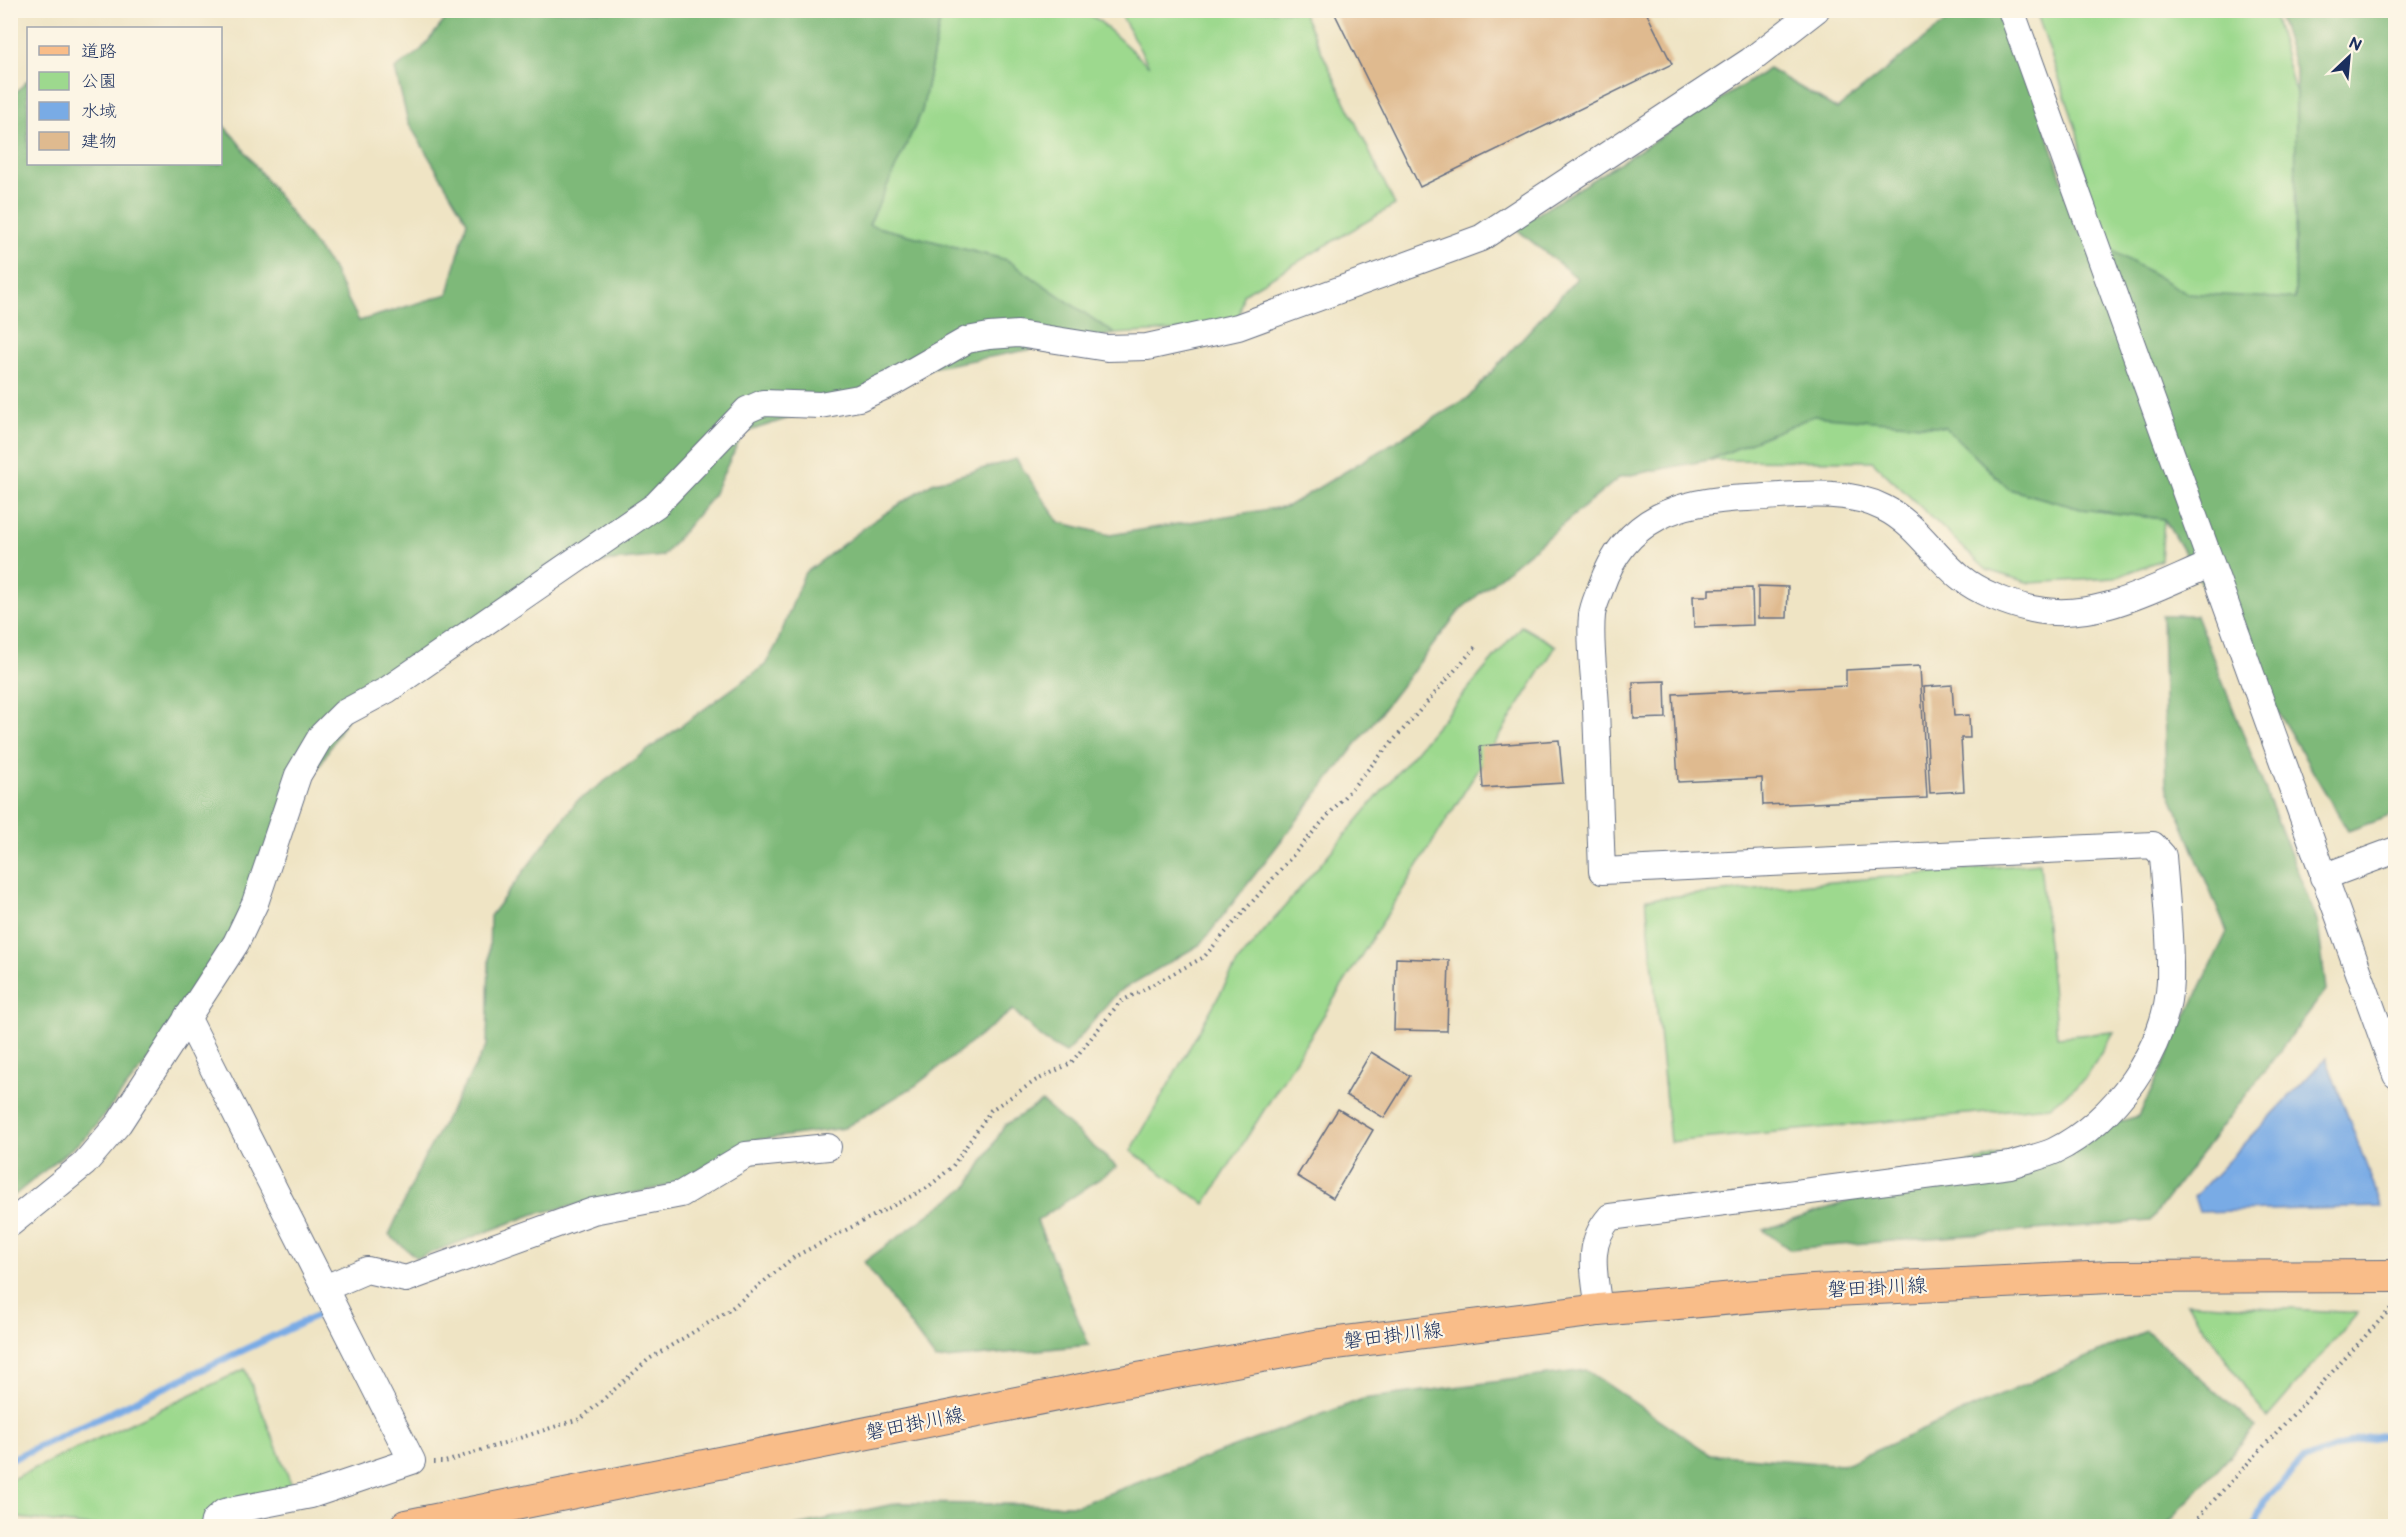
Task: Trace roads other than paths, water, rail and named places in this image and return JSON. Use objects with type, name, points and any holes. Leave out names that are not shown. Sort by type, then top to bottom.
[{"type":"main road","name":"磐田掛川線","points":[[422,1525],[1107,1385],[1321,1345],[1599,1310],[1813,1291],[2098,1277],[2396,1276]]},
{"type":"street","points":[[10,1224],[92,1155],[119,1123],[241,933],[255,903],[298,775],[321,736],[344,713],[387,690],[656,506],[747,410],[763,403],[820,405],[859,398],[892,383],[967,340],[989,336],[1018,334],[1107,348],[1147,346],[1238,327],[1481,238],[1750,61],[1816,10]]},
{"type":"street","points":[[2011,10],[2396,1075]]},
{"type":"street","points":[[1599,1310],[1592,1253],[1599,1229],[1610,1217],[2010,1165],[2054,1150],[2090,1126],[2117,1101],[2137,1076],[2154,1046],[2166,1008],[2170,980],[2163,856],[2153,844],[1602,871],[1592,614],[1608,566],[1625,543],[1639,529],[1661,514],[1685,505],[1714,499],[1833,494],[1856,498],[1884,508],[1922,537],[1961,578],[1992,595],[2032,609],[2067,612],[2116,604],[2210,565]]},
{"type":"street","points":[[2324,877],[2396,850]]},
{"type":"street","points":[[187,1017],[412,1461],[311,1495],[224,1512],[214,1521],[213,1527]]},
{"type":"street","points":[[325,1288],[367,1270],[406,1280],[593,1211],[681,1194],[746,1155],[828,1148]]},
{"type":"water","points":[[2326,1058],[2382,1207],[2199,1212],[2194,1197]]},
{"type":"waterway","points":[[10,1460],[322,1313]]},
{"type":"waterway","points":[[2255,1526],[2264,1501],[2304,1460],[2357,1440],[2396,1433]]}]
